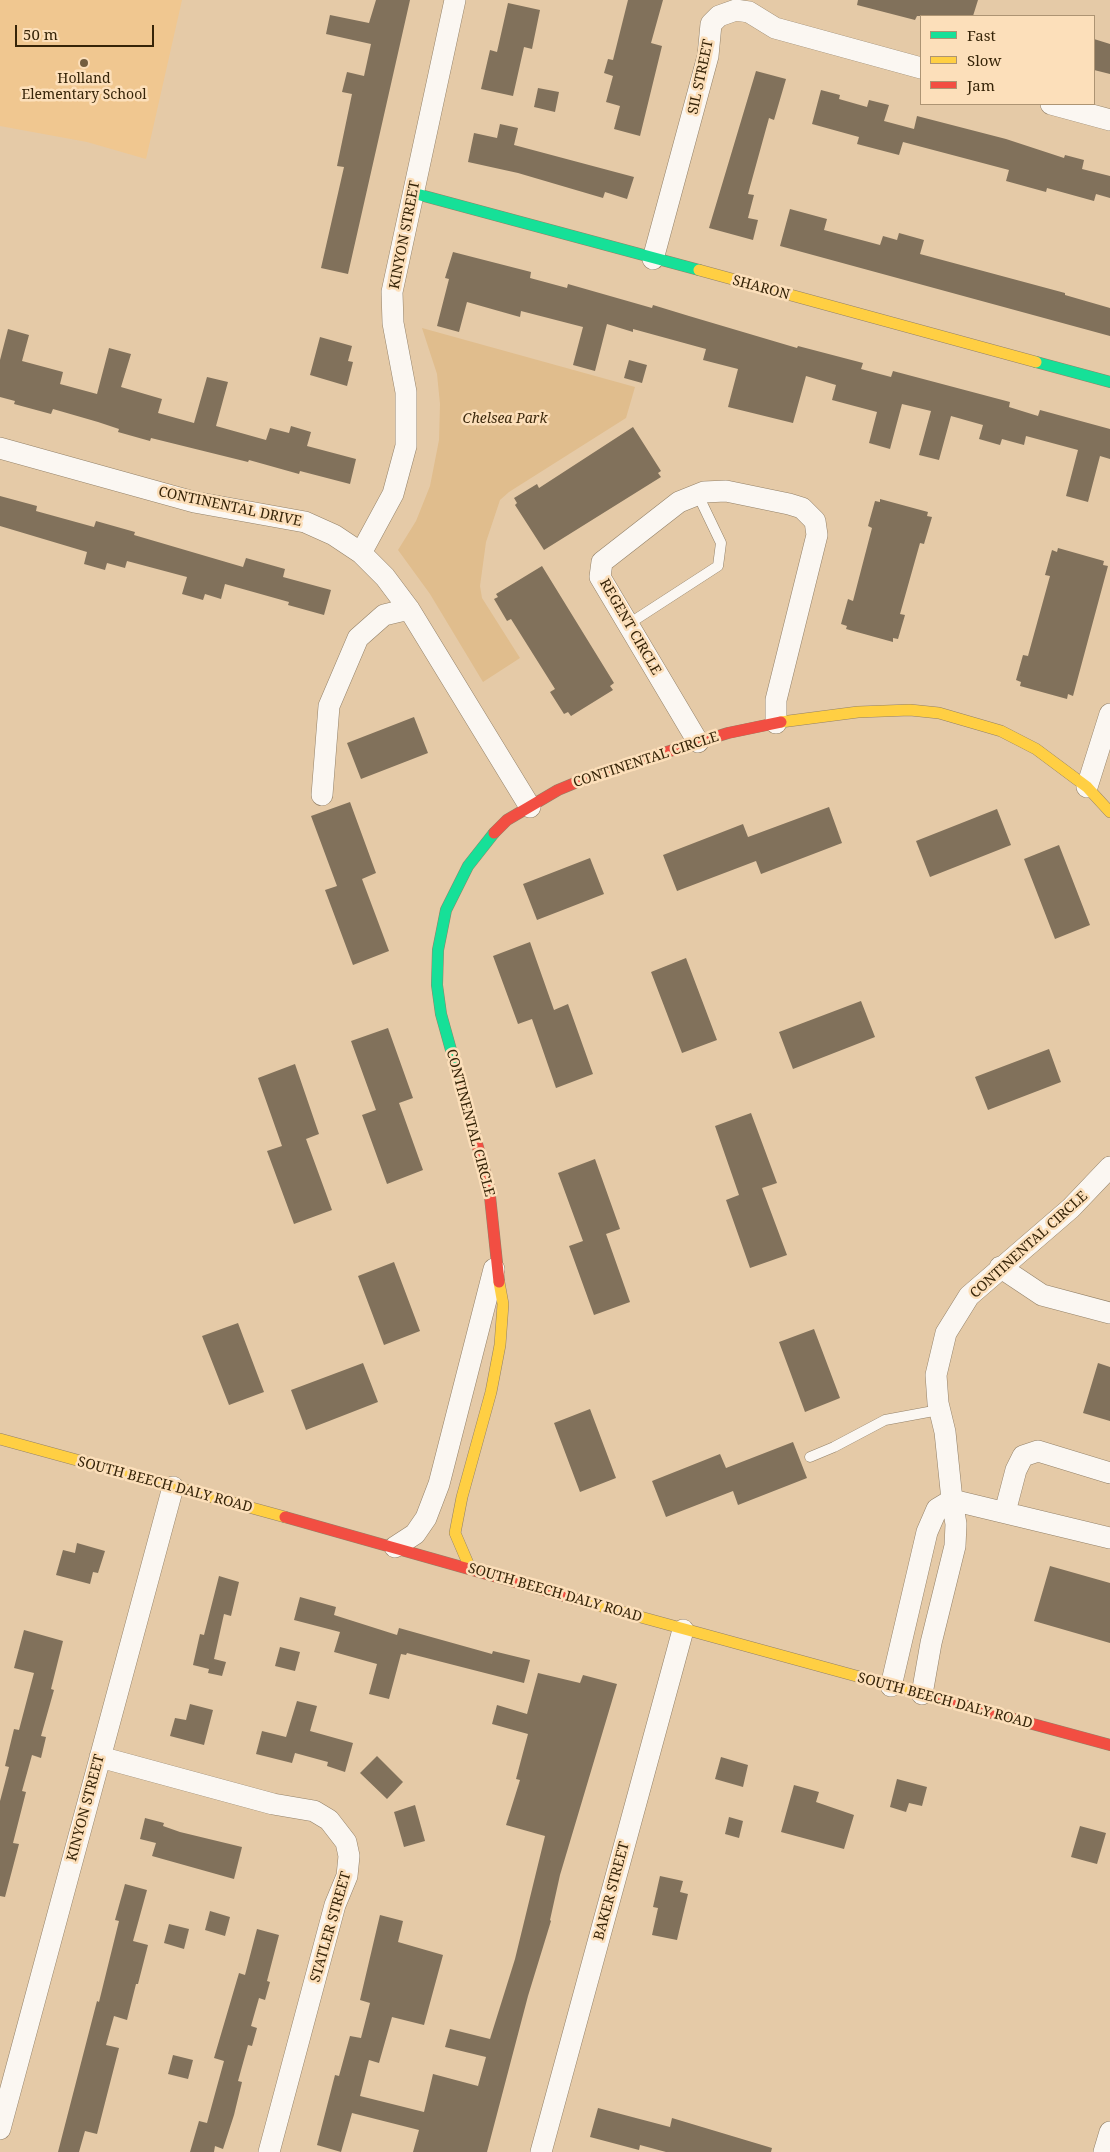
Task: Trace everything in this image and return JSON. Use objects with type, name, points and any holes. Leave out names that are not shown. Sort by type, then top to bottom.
[{"type":"street","name":"KINYON STREET","points":[[361,553],[393,494],[406,446],[406,392],[393,323],[392,292],[455,0]]},
{"type":"street","name":"SIL STREET","points":[[653,259],[708,56],[711,24],[719,16],[736,10],[749,12],[775,28],[920,68]]},
{"type":"street","points":[[1055,105],[1110,120]]},
{"type":"street","name":"SHARON","points":[[413,193],[1110,382]]},
{"type":"street","name":"CONTINENTAL DRIVE","points":[[0,448],[194,502],[305,522],[334,535],[361,553],[385,577],[409,609],[530,807]]},
{"type":"street","name":"REGENT CIRCLE","points":[[698,742],[600,577],[602,562],[680,502],[704,492],[726,491],[789,504],[802,508],[815,521],[817,535],[776,700],[776,723]]},
{"type":"street","points":[[322,795],[329,706],[358,638],[384,615],[409,609]]},
{"type":"street","name":"CONTINENTAL CIRCLE","points":[[470,1568],[455,1533],[462,1497],[491,1392],[500,1345],[503,1304],[496,1262],[494,1224],[489,1187],[441,1014],[438,986],[438,950],[446,910],[468,866],[499,828],[558,790],[590,777],[698,742],[776,723],[858,712],[910,710],[940,713],[971,720],[1010,735],[1036,749],[1087,787],[1110,812]]},
{"type":"street","points":[[1087,787],[1110,714]]},
{"type":"street","name":"CONTINENTAL CIRCLE","points":[[922,1694],[931,1643],[955,1546],[956,1524],[945,1432],[939,1410],[936,1375],[946,1333],[969,1296],[1000,1267],[1071,1208],[1110,1167]]},
{"type":"street","name":"CONTINENTAL CIRCLE","points":[[395,1547],[415,1534],[426,1518],[439,1484],[496,1262]]},
{"type":"street","points":[[1000,1267],[1042,1295],[1110,1313]]},
{"type":"street","name":"SOUTH BEECH DALY ROAD","points":[[0,1439],[470,1568],[682,1630],[1110,1745]]},
{"type":"street","points":[[1005,1512],[1016,1470],[1023,1456],[1038,1451],[1110,1472]]},
{"type":"street","name":"KINYON STREET","points":[[0,2129],[173,1487]]},
{"type":"street","points":[[891,1686],[926,1532],[937,1509],[952,1500],[1110,1538]]},
{"type":"street","name":"BAKER STREET","points":[[541,2152],[682,1630]]},
{"type":"street","name":"STATLER STREET","points":[[100,1757],[273,1804],[314,1811],[329,1820],[346,1842],[349,1856],[347,1876],[335,1905],[270,2152]]},
{"type":"street","points":[[1104,2152],[1110,2132]]},
{"type":"lane","points":[[627,625],[718,566],[721,543],[698,495]]},
{"type":"lane","points":[[810,1456],[834,1447],[885,1420],[939,1410]]},
{"type":"shaded area","name":"Holland Elementary School","points":[[0,0],[182,0],[146,159],[87,142],[0,126]]},
{"type":"green space","name":"Chelsea Park","points":[[422,328],[635,387],[626,418],[509,492],[500,500],[486,542],[480,586],[482,598],[520,658],[483,682],[430,594],[398,550],[416,521],[430,486],[439,440],[440,404],[437,374]]},
{"type":"building","points":[[376,0],[410,0],[348,274],[321,268],[344,167],[337,166],[352,94],[342,92],[347,72],[364,76],[371,44],[326,34],[330,15],[369,23]]},
{"type":"building","points":[[628,0],[663,0],[651,43],[662,46],[640,136],[614,129],[620,106],[606,102],[613,76],[604,73],[608,59],[613,60]]},
{"type":"building","points":[[858,0],[978,0],[973,15],[920,15],[915,20],[857,5]]},
{"type":"building","points":[[508,3],[540,10],[532,49],[524,47],[513,96],[481,89],[490,50],[497,52]]},
{"type":"building","points":[[1095,39],[1110,44],[1110,74],[1095,70]]},
{"type":"building","points":[[756,71],[786,79],[774,120],[769,118],[748,194],[754,195],[748,218],[758,220],[753,240],[709,228]]},
{"type":"building","points":[[538,88],[559,92],[555,112],[534,107]]},
{"type":"building","points":[[821,90],[840,95],[839,99],[867,107],[869,100],[889,105],[884,121],[914,129],[917,116],[1006,139],[1064,158],[1065,155],[1084,160],[1082,169],[1110,176],[1110,198],[1096,194],[1094,201],[1047,188],[1046,192],[1006,181],[1009,170],[903,142],[899,155],[857,144],[859,137],[812,124]]},
{"type":"building","points":[[500,124],[518,128],[514,145],[634,177],[627,199],[605,192],[603,198],[518,173],[468,162],[474,133],[497,138]]},
{"type":"building","points":[[790,209],[827,219],[824,230],[880,245],[883,236],[897,240],[899,233],[924,240],[920,254],[1065,293],[1065,295],[1110,308],[1110,336],[780,246]]},
{"type":"building","points":[[453,252],[531,272],[530,278],[567,288],[568,284],[652,308],[653,305],[797,348],[798,346],[863,363],[861,369],[891,377],[893,371],[1010,402],[1009,407],[1038,416],[1040,410],[1110,429],[1110,459],[1100,456],[1088,502],[1066,496],[1078,450],[1026,436],[1024,445],[1002,439],[1000,445],[979,439],[983,425],[951,416],[939,460],[919,455],[931,411],[902,404],[890,449],[869,443],[877,412],[832,400],[836,385],[806,376],[793,423],[728,407],[738,369],[703,360],[706,349],[633,329],[633,332],[607,324],[595,371],[573,365],[583,327],[521,311],[520,317],[467,302],[459,332],[437,326],[449,279],[445,278]]},
{"type":"building","points":[[8,329],[29,335],[22,361],[63,372],[60,384],[97,394],[109,348],[131,354],[121,387],[162,399],[158,413],[194,423],[207,377],[228,382],[216,426],[266,440],[270,428],[289,433],[291,426],[311,432],[307,446],[356,459],[350,484],[300,471],[299,474],[249,460],[248,462],[151,438],[150,441],[118,432],[119,429],[98,422],[53,409],[51,414],[14,404],[15,401],[0,397],[0,360]]},
{"type":"building","points":[[320,337],[352,346],[348,361],[353,362],[347,386],[310,375]]},
{"type":"building","points":[[629,360],[647,365],[642,383],[624,378]]},
{"type":"building","points":[[633,427],[661,471],[658,473],[661,477],[544,550],[515,505],[517,503],[514,498],[537,484],[539,488]]},
{"type":"building","points":[[0,496],[37,506],[36,511],[94,527],[96,521],[135,532],[134,535],[243,567],[246,558],[285,569],[283,577],[331,590],[324,615],[288,605],[289,602],[225,584],[221,599],[205,594],[203,600],[182,594],[187,577],[127,561],[125,568],[107,563],[105,570],[84,564],[87,552],[0,526]]},
{"type":"building","points":[[880,499],[928,512],[927,516],[932,517],[924,544],[920,543],[900,614],[905,615],[898,639],[893,638],[893,642],[846,629],[847,626],[841,624],[848,599],[853,601],[872,528],[868,526],[875,501],[880,502]]},
{"type":"building","points":[[1058,548],[1104,561],[1103,565],[1108,566],[1073,696],[1068,694],[1067,699],[1020,686],[1021,682],[1016,680],[1023,655],[1028,656],[1050,576],[1045,575],[1052,550],[1057,552]]},
{"type":"building","points":[[542,566],[614,683],[610,686],[613,690],[571,716],[568,712],[564,714],[550,692],[555,689],[511,619],[507,621],[494,599],[498,597],[496,594]]},
{"type":"building","points":[[414,717],[428,753],[361,779],[347,743]]},
{"type":"building","points":[[350,802],[376,873],[362,879],[389,951],[353,965],[325,890],[337,886],[311,816]]},
{"type":"building","points":[[829,807],[842,843],[761,874],[756,861],[677,891],[663,855],[743,824],[748,837]]},
{"type":"building","points":[[997,809],[1011,845],[930,877],[916,841]]},
{"type":"building","points":[[1059,845],[1090,925],[1055,939],[1024,859]]},
{"type":"building","points":[[590,858],[604,894],[537,920],[523,884]]},
{"type":"building","points":[[530,942],[554,1010],[568,1004],[593,1074],[556,1088],[532,1019],[518,1024],[493,956]]},
{"type":"building","points":[[686,958],[717,1040],[682,1053],[651,972]]},
{"type":"building","points":[[861,1001],[875,1037],[793,1069],[779,1032]]},
{"type":"building","points":[[388,1028],[413,1098],[399,1103],[423,1170],[387,1184],[362,1115],[376,1110],[351,1041]]},
{"type":"building","points":[[1049,1049],[1061,1082],[988,1110],[975,1077]]},
{"type":"building","points":[[295,1064],[319,1134],[306,1139],[332,1210],[294,1224],[267,1151],[282,1146],[258,1078]]},
{"type":"building","points":[[751,1113],[777,1183],[762,1188],[787,1255],[750,1268],[726,1200],[739,1195],[715,1126]]},
{"type":"building","points":[[595,1159],[620,1229],[606,1234],[630,1302],[594,1315],[569,1246],[583,1241],[558,1173]]},
{"type":"building","points":[[394,1262],[420,1331],[384,1345],[358,1276]]},
{"type":"building","points":[[238,1323],[264,1392],[229,1405],[202,1336]]},
{"type":"building","points":[[814,1329],[840,1398],[805,1412],[779,1342]]},
{"type":"building","points":[[363,1363],[378,1402],[306,1430],[291,1390]]},
{"type":"building","points":[[1098,1363],[1110,1367],[1110,1421],[1083,1413]]},
{"type":"building","points":[[590,1409],[616,1478],[580,1492],[554,1423]]},
{"type":"building","points":[[793,1442],[807,1478],[738,1505],[733,1491],[666,1517],[652,1481],[720,1454],[726,1468]]},
{"type":"building","points":[[77,1543],[105,1551],[98,1573],[93,1572],[90,1584],[56,1575],[63,1550],[75,1553]]},
{"type":"building","points":[[1050,1566],[1110,1583],[1110,1643],[1034,1621]]},
{"type":"building","points":[[219,1576],[239,1582],[231,1616],[224,1614],[214,1659],[226,1662],[222,1676],[208,1673],[209,1669],[193,1665],[200,1634],[204,1635]]},
{"type":"building","points":[[300,1597],[336,1607],[334,1615],[397,1635],[399,1628],[492,1654],[493,1651],[530,1660],[524,1683],[407,1653],[406,1655],[401,1654],[389,1699],[369,1694],[377,1664],[334,1652],[340,1632],[294,1620]]},
{"type":"building","points":[[24,1630],[63,1641],[51,1689],[54,1690],[41,1736],[46,1737],[41,1758],[32,1755],[22,1791],[26,1792],[13,1843],[19,1844],[5,1897],[0,1896],[0,1801],[9,1767],[5,1766],[14,1729],[19,1730],[34,1673],[14,1668]]},
{"type":"building","points":[[280,1647],[300,1652],[295,1671],[275,1666]]},
{"type":"building","points":[[538,1673],[580,1683],[583,1675],[617,1684],[560,1875],[551,1921],[528,1996],[487,2152],[413,2152],[419,2130],[352,2113],[341,2152],[317,2145],[335,2075],[339,2076],[350,2036],[361,2038],[370,2003],[360,2000],[380,1915],[403,1921],[398,1942],[443,1955],[424,2025],[392,2017],[379,2063],[369,2060],[360,2096],[424,2112],[433,2074],[478,2086],[486,2057],[445,2047],[450,2029],[490,2039],[515,1959],[545,1836],[506,1825],[520,1780],[516,1779],[528,1734],[492,1724],[497,1705],[527,1714]]},
{"type":"building","points":[[297,1701],[317,1706],[310,1731],[353,1743],[345,1772],[327,1766],[328,1762],[295,1753],[292,1763],[256,1754],[262,1731],[286,1737]]},
{"type":"building","points":[[190,1704],[213,1710],[204,1745],[170,1736],[175,1718],[186,1720]]},
{"type":"building","points":[[377,1756],[403,1782],[387,1799],[360,1773]]},
{"type":"building","points":[[721,1757],[748,1765],[743,1787],[715,1779]]},
{"type":"building","points":[[897,1779],[927,1787],[922,1806],[909,1803],[906,1812],[890,1807]]},
{"type":"building","points":[[794,1785],[819,1792],[816,1802],[854,1815],[844,1849],[781,1832]]},
{"type":"building","points":[[415,1805],[425,1841],[404,1847],[394,1812]]},
{"type":"building","points":[[729,1817],[743,1821],[739,1838],[725,1834]]},
{"type":"building","points":[[145,1818],[164,1823],[163,1826],[180,1832],[242,1847],[234,1879],[152,1856],[156,1843],[140,1839]]},
{"type":"building","points":[[1080,1826],[1106,1833],[1097,1864],[1071,1857]]},
{"type":"building","points":[[660,1876],[683,1881],[680,1892],[688,1894],[677,1940],[652,1935],[658,1908],[653,1907]]},
{"type":"building","points":[[125,1884],[147,1890],[133,1941],[148,1945],[127,2020],[114,2016],[106,2045],[119,2048],[97,2134],[85,2131],[79,2152],[58,2152],[97,2001],[99,2002],[119,1921],[115,1920]]},
{"type":"building","points":[[210,1911],[230,1917],[225,1936],[205,1930]]},
{"type":"building","points":[[169,1924],[189,1929],[184,1949],[164,1943]]},
{"type":"building","points":[[257,1929],[279,1935],[267,1981],[270,1982],[265,2000],[259,1998],[251,2026],[257,2028],[252,2046],[248,2045],[238,2081],[242,2082],[234,2115],[223,2149],[215,2146],[214,2152],[190,2152],[199,2121],[207,2123],[224,2061],[214,2058],[239,1973],[245,1975]]},
{"type":"building","points":[[173,2055],[193,2060],[188,2079],[168,2074]]},
{"type":"building","points":[[598,2108],[670,2127],[672,2118],[772,2148],[771,2152],[666,2152],[640,2145],[639,2150],[590,2137]]},
{"type":"traffic: fast","points":[[413,193],[699,270]]},
{"type":"traffic: fast","points":[[1036,362],[1110,382]]},
{"type":"traffic: fast","points":[[461,1086],[441,1014],[437,985],[438,950],[446,910],[468,866],[494,833]]},
{"type":"traffic: slow","points":[[699,270],[1036,362]]},
{"type":"traffic: slow","points":[[781,722],[858,712],[910,710],[939,713],[1001,731],[1036,749],[1087,787],[1110,812]]},
{"type":"traffic: slow","points":[[470,1568],[455,1533],[462,1497],[491,1392],[500,1345],[503,1304],[499,1282]]},
{"type":"traffic: slow","points":[[0,1439],[285,1517]]},
{"type":"traffic: slow","points":[[582,1601],[922,1694]]},
{"type":"traffic: jam","points":[[494,833],[507,820],[558,790],[599,773],[728,733],[781,722]]},
{"type":"traffic: jam","points":[[461,1086],[489,1187],[499,1282]]},
{"type":"traffic: jam","points":[[285,1517],[582,1601]]},
{"type":"traffic: jam","points":[[922,1694],[1110,1745]]},
{"type":"place","name":"Holland Elementary School","points":[[84,63]]}]
